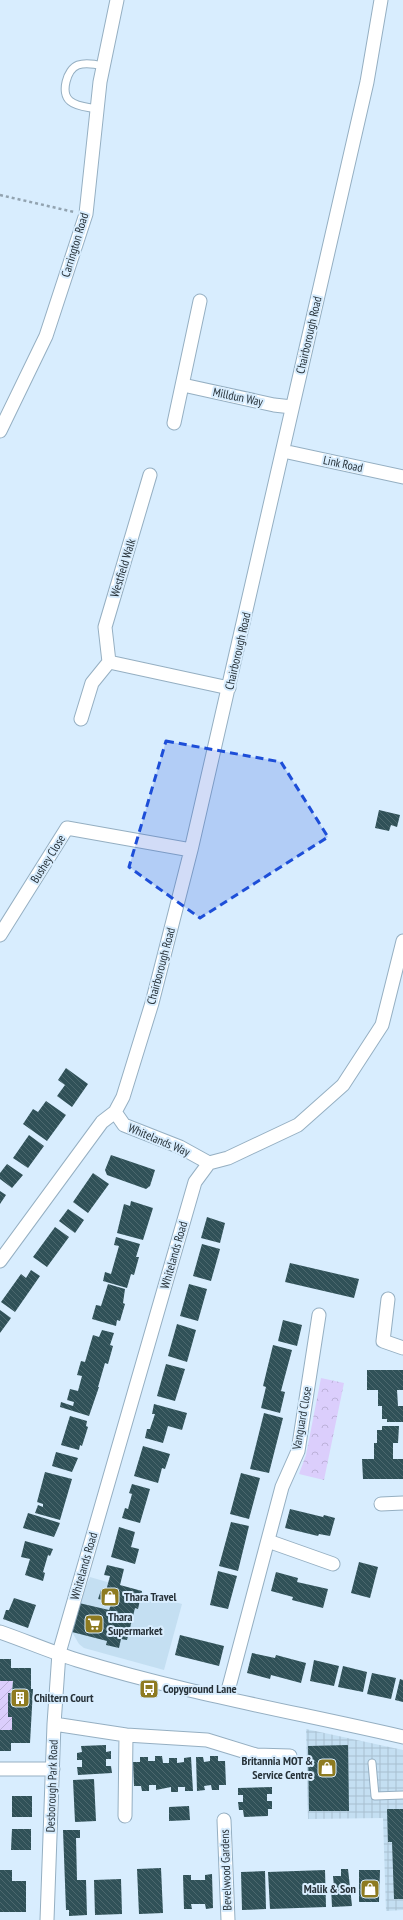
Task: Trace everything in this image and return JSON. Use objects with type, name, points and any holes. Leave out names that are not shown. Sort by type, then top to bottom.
[{"type":"street","name":"Carrington Road","points":[[0,431],[46,336],[86,214],[103,66],[116,0]]},
{"type":"street","name":"Chairborough Road","points":[[0,1261],[102,1122],[115,1112],[123,1097],[152,1003],[191,850],[229,688],[292,407],[368,82],[381,0]]},
{"type":"street","points":[[174,423],[200,301]]},
{"type":"street","name":"Milldun Way","points":[[183,385],[274,405],[292,407]]},
{"type":"street","name":"Link Road","points":[[283,451],[403,477]]},
{"type":"street","name":"Westfield Walk","points":[[109,662],[105,627],[150,475]]},
{"type":"street","points":[[81,719],[92,683],[109,662],[229,688]]},
{"type":"street","name":"Bushey Close","points":[[0,935],[67,828],[191,850]]},
{"type":"street","points":[[209,1163],[228,1158],[298,1125],[343,1085],[382,1025],[403,941]]},
{"type":"street","name":"Whitelands Way","points":[[115,1112],[124,1126],[180,1147],[209,1163]]},
{"type":"street","name":"Whitelands Road","points":[[59,1652],[195,1182],[209,1163]]},
{"type":"street","points":[[388,1299],[382,1341],[403,1348]]},
{"type":"street","name":"Vanguard Close","points":[[226,1698],[282,1487],[298,1451],[319,1315]]},
{"type":"street","points":[[381,1504],[403,1503]]},
{"type":"street","points":[[268,1541],[332,1564]]},
{"type":"street","points":[[0,1632],[59,1652],[76,1660],[226,1698],[403,1737]]},
{"type":"street","name":"Desborough Park Road","points":[[47,1920],[54,1724],[59,1652]]},
{"type":"street","points":[[54,1724],[126,1735],[207,1740],[256,1755],[290,1756]]},
{"type":"street","points":[[125,1816],[126,1735]]},
{"type":"street","points":[[0,1769],[53,1769]]},
{"type":"street","name":"Bevelwood Gardens","points":[[224,1820],[228,1920]]},
{"type":"lane","points":[[97,109],[75,104],[69,100],[66,95],[66,88],[68,77],[72,69],[78,65],[86,63],[103,66]]},
{"type":"lane","points":[[372,1763],[374,1796],[403,1795]]},
{"type":"path","points":[[0,195],[86,214]]},
{"type":"highlighted area","points":[[166,741],[281,762],[328,837],[200,918],[129,867]]},
{"type":"shaded area","points":[[90,1577],[182,1604],[164,1670],[84,1648],[79,1644],[72,1632],[79,1603]]},
{"type":"shaded area","points":[[306,1729],[403,1750],[403,1910],[386,1911],[383,1818],[308,1819]]},
{"type":"green space","points":[[321,1378],[344,1383],[324,1480],[299,1474],[306,1455]]},
{"type":"green space","points":[[0,1681],[13,1681],[8,1717],[12,1717],[12,1730],[0,1730]]},
{"type":"building","points":[[379,810],[400,815],[397,827],[391,825],[389,831],[375,828]]},
{"type":"building","points":[[66,1068],[88,1084],[72,1107],[57,1096],[65,1085],[58,1080]]},
{"type":"building","points":[[46,1101],[66,1115],[47,1141],[23,1124],[33,1109],[38,1112]]},
{"type":"building","points":[[29,1135],[44,1146],[28,1168],[13,1158]]},
{"type":"building","points":[[111,1155],[155,1170],[150,1186],[146,1189],[107,1175],[105,1170]]},
{"type":"building","points":[[7,1164],[23,1175],[12,1188],[0,1179],[0,1173]]},
{"type":"building","points":[[93,1173],[109,1184],[88,1213],[73,1202]]},
{"type":"building","points":[[0,1191],[6,1195],[0,1204]]},
{"type":"building","points":[[131,1201],[153,1208],[143,1240],[117,1233],[124,1204],[130,1206]]},
{"type":"building","points":[[68,1209],[84,1220],[75,1233],[59,1221]]},
{"type":"building","points":[[207,1217],[225,1223],[220,1243],[201,1238]]},
{"type":"building","points":[[55,1227],[69,1237],[47,1267],[33,1257]]},
{"type":"building","points":[[116,1237],[140,1244],[136,1257],[139,1257],[134,1275],[131,1274],[127,1288],[103,1281],[105,1272],[111,1274],[119,1246],[114,1245]]},
{"type":"building","points":[[202,1244],[220,1249],[211,1281],[193,1276]]},
{"type":"building","points":[[290,1263],[359,1279],[354,1298],[285,1282]]},
{"type":"building","points":[[31,1270],[40,1276],[15,1312],[1,1302],[21,1274],[26,1278]]},
{"type":"building","points":[[108,1284],[125,1289],[123,1303],[125,1304],[120,1321],[117,1320],[116,1326],[92,1319],[96,1305],[101,1306]]},
{"type":"building","points":[[189,1284],[207,1289],[198,1321],[180,1316]]},
{"type":"building","points":[[0,1310],[11,1318],[0,1333]]},
{"type":"building","points":[[283,1320],[302,1325],[297,1346],[278,1341]]},
{"type":"building","points":[[177,1324],[196,1330],[187,1362],[168,1356]]},
{"type":"building","points":[[102,1330],[114,1333],[110,1345],[113,1346],[108,1364],[105,1363],[89,1416],[60,1407],[61,1402],[73,1406],[74,1402],[67,1400],[70,1389],[78,1391],[82,1376],[77,1375],[81,1361],[85,1362],[93,1335],[99,1337]]},
{"type":"building","points":[[273,1345],[292,1350],[281,1391],[285,1392],[280,1413],[261,1408],[266,1387],[263,1386]]},
{"type":"building","points":[[166,1364],[185,1369],[175,1401],[157,1396]]},
{"type":"building","points":[[367,1370],[403,1370],[403,1390],[397,1390],[398,1406],[403,1406],[403,1422],[387,1422],[387,1419],[382,1419],[382,1406],[378,1406],[378,1390],[367,1390]]},
{"type":"building","points":[[154,1404],[187,1413],[182,1430],[168,1426],[163,1443],[145,1438],[147,1429],[150,1429],[155,1414],[152,1414]]},
{"type":"building","points":[[264,1413],[283,1418],[269,1473],[250,1469]]},
{"type":"building","points":[[70,1416],[87,1421],[86,1426],[88,1427],[82,1446],[80,1445],[79,1450],[61,1445]]},
{"type":"building","points":[[382,1426],[399,1426],[398,1443],[393,1443],[393,1459],[403,1459],[403,1479],[363,1479],[362,1459],[374,1459],[374,1443],[377,1443],[377,1430],[382,1430]]},
{"type":"building","points":[[143,1446],[170,1454],[165,1469],[162,1468],[158,1483],[134,1476]]},
{"type":"building","points":[[56,1452],[78,1458],[72,1472],[52,1466]]},
{"type":"building","points":[[45,1472],[72,1479],[60,1520],[35,1513],[38,1505],[43,1507],[43,1504],[37,1502]]},
{"type":"building","points":[[241,1473],[260,1478],[249,1519],[230,1514]]},
{"type":"building","points":[[132,1484],[150,1489],[140,1523],[122,1518],[125,1508],[128,1509],[132,1494],[129,1493]]},
{"type":"building","points":[[290,1509],[323,1517],[324,1515],[335,1518],[330,1536],[319,1534],[318,1536],[285,1528]]},
{"type":"building","points":[[28,1513],[60,1523],[54,1537],[23,1528]]},
{"type":"building","points":[[231,1522],[249,1526],[238,1571],[219,1566]]},
{"type":"building","points":[[119,1527],[135,1532],[131,1547],[139,1549],[135,1564],[111,1557]]},
{"type":"building","points":[[25,1541],[53,1549],[50,1556],[48,1555],[43,1572],[45,1573],[43,1581],[25,1575],[30,1559],[21,1557]]},
{"type":"building","points":[[359,1562],[378,1567],[370,1598],[351,1593]]},
{"type":"building","points":[[107,1565],[124,1569],[120,1585],[142,1591],[138,1609],[135,1608],[127,1640],[121,1639],[119,1648],[106,1645],[107,1641],[72,1632],[79,1603],[109,1610],[112,1602],[98,1599],[101,1590],[106,1591],[110,1576],[104,1575]]},
{"type":"building","points":[[218,1571],[237,1576],[228,1609],[210,1605]]},
{"type":"building","points":[[276,1572],[298,1578],[297,1582],[328,1589],[323,1608],[292,1600],[293,1597],[271,1591]]},
{"type":"building","points":[[14,1598],[36,1605],[28,1628],[3,1619],[6,1610],[9,1610]]},
{"type":"building","points":[[180,1635],[224,1646],[219,1666],[175,1655]]},
{"type":"building","points":[[252,1653],[275,1658],[276,1655],[306,1663],[301,1683],[271,1675],[270,1679],[247,1673]]},
{"type":"building","name":"Chiltern Court","points":[[0,1659],[11,1659],[11,1668],[31,1668],[31,1689],[33,1689],[30,1743],[11,1743],[11,1751],[0,1751],[0,1730],[12,1730],[12,1717],[8,1717],[8,1693],[12,1693],[13,1681],[0,1681]]},
{"type":"building","points":[[314,1660],[339,1666],[334,1686],[310,1681]]},
{"type":"building","points":[[343,1666],[367,1672],[363,1692],[338,1687]]},
{"type":"building","points":[[372,1673],[396,1678],[391,1699],[367,1694]]},
{"type":"building","points":[[400,1679],[403,1680],[403,1702],[395,1700]]},
{"type":"building","points":[[106,1745],[106,1752],[111,1751],[111,1759],[106,1759],[106,1766],[111,1766],[112,1773],[78,1775],[77,1767],[82,1767],[82,1760],[77,1760],[77,1753],[82,1752],[81,1746]]},
{"type":"building","points":[[348,1745],[349,1811],[309,1811],[308,1746]]},
{"type":"building","points":[[155,1756],[162,1756],[163,1763],[169,1763],[169,1758],[177,1758],[177,1763],[184,1762],[184,1758],[191,1757],[193,1791],[185,1791],[185,1787],[178,1787],[178,1792],[171,1792],[171,1787],[156,1790],[156,1785],[149,1785],[149,1791],[142,1791],[141,1786],[134,1786],[133,1762],[140,1762],[140,1757],[148,1757],[148,1761],[155,1761]]},
{"type":"building","points":[[210,1756],[218,1756],[218,1761],[225,1761],[226,1785],[219,1785],[219,1790],[212,1790],[211,1785],[204,1786],[205,1790],[197,1791],[196,1757],[203,1757],[204,1762],[210,1761]]},
{"type":"building","points":[[94,1779],[96,1821],[75,1822],[73,1780]]},
{"type":"building","points":[[272,1787],[272,1794],[267,1794],[267,1801],[272,1801],[272,1809],[268,1809],[268,1816],[244,1817],[243,1810],[239,1810],[238,1802],[243,1802],[243,1795],[238,1795],[238,1788]]},
{"type":"building","points":[[12,1796],[32,1796],[32,1817],[12,1817]]},
{"type":"building","points":[[189,1806],[190,1820],[169,1821],[169,1807]]},
{"type":"building","points":[[387,1809],[403,1809],[403,1899],[394,1899],[392,1842],[388,1842]]},
{"type":"building","points":[[12,1829],[31,1829],[31,1850],[11,1850]]},
{"type":"building","points":[[63,1830],[80,1830],[80,1838],[76,1838],[77,1880],[86,1880],[87,1915],[69,1916],[69,1910],[66,1910]]},
{"type":"building","points":[[161,1868],[163,1913],[139,1914],[137,1869]]},
{"type":"building","points":[[341,1869],[348,1869],[352,1906],[332,1907],[331,1887],[334,1887],[333,1876],[341,1876]]},
{"type":"building","points":[[0,1870],[12,1870],[12,1881],[26,1881],[26,1912],[0,1912]]},
{"type":"building","points":[[325,1870],[326,1907],[270,1909],[268,1872]]},
{"type":"building","points":[[359,1870],[380,1870],[379,1902],[359,1902]]},
{"type":"building","points":[[265,1871],[266,1909],[242,1910],[241,1872]]},
{"type":"building","points":[[212,1874],[213,1908],[206,1909],[205,1904],[191,1904],[192,1909],[184,1909],[183,1875],[191,1875],[191,1880],[205,1880],[205,1875]]},
{"type":"building","points":[[121,1879],[122,1914],[95,1915],[94,1880]]},
{"type":"place","name":"Thara Travel","points":[[110,1597]]},
{"type":"place","name":"Thara Supermarket","points":[[94,1624]]},
{"type":"place","name":"Copyground Lane","points":[[149,1689]]},
{"type":"place","name":"Chiltern Court","points":[[20,1698]]},
{"type":"place","name":"Britannia MOT & Service Centre","points":[[327,1768]]},
{"type":"place","name":"Malik & Son","points":[[370,1889]]}]
